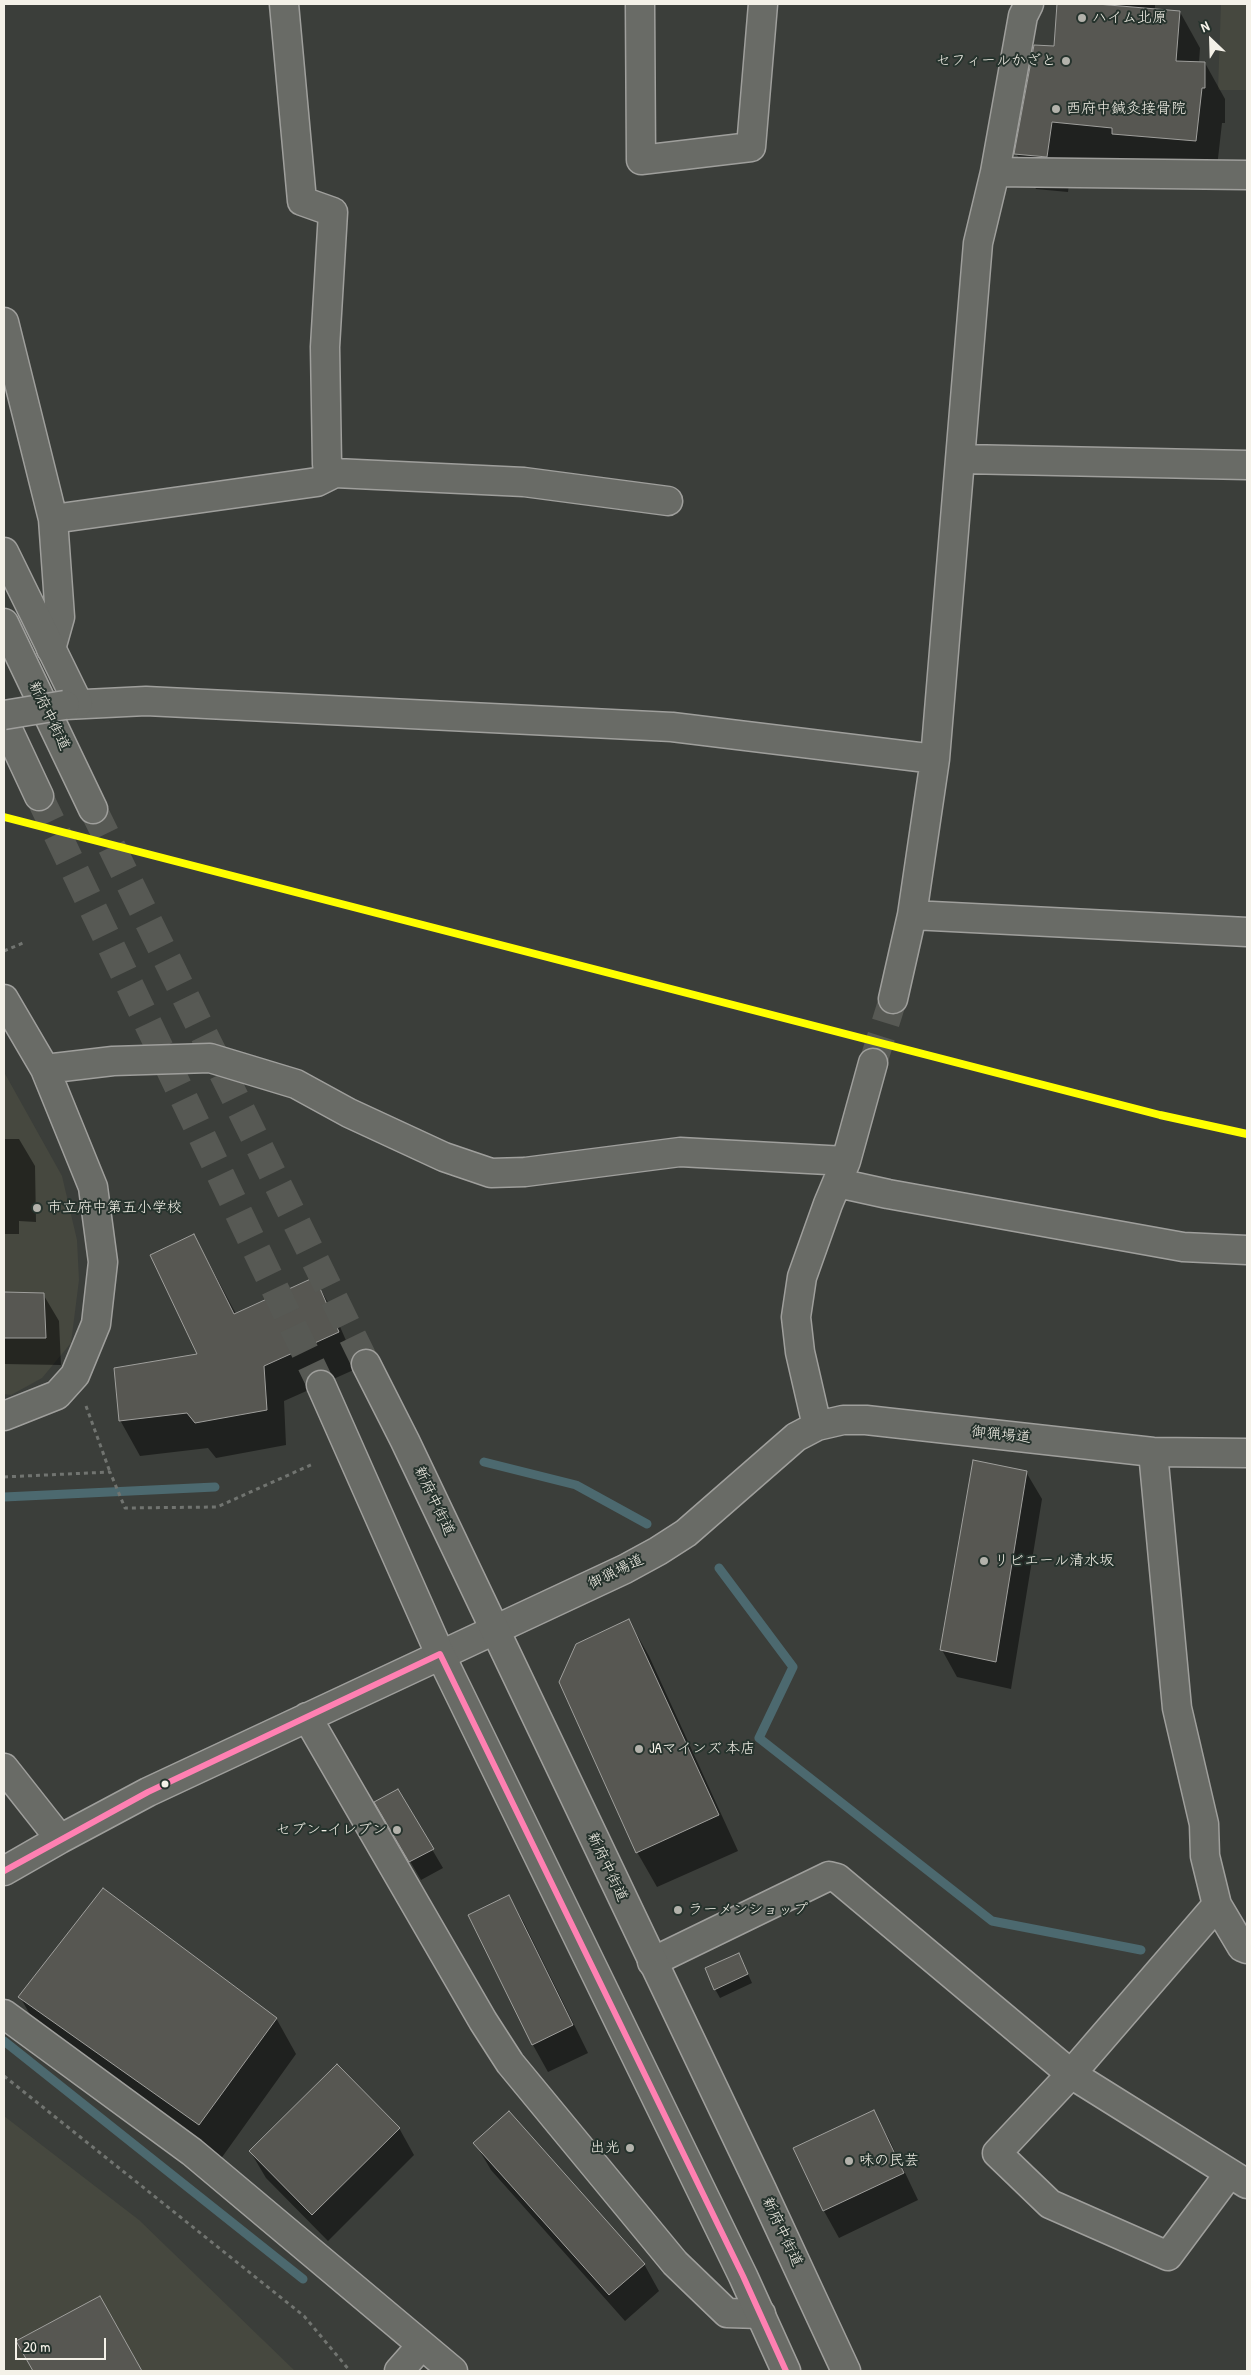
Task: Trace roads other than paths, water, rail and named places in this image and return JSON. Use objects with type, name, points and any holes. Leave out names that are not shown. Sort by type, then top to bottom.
[{"type":"street","points":[[284,4],[302,201],[333,212],[325,347],[328,464],[335,473]]},
{"type":"street","points":[[640,4],[641,160],[751,147],[763,4]]},
{"type":"street","points":[[893,999],[912,915],[935,759],[962,459],[978,243],[995,172],[1023,16],[1029,4]]},
{"type":"street","points":[[995,172],[1247,175]]},
{"type":"street","points":[[4,322],[53,519],[60,617],[51,649]]},
{"type":"street","points":[[962,459],[1247,465]]},
{"type":"street","points":[[53,519],[316,482],[335,473],[524,482],[668,501]]},
{"type":"street","points":[[4,552],[51,649],[71,704]]},
{"type":"street","name":"新府中街道","points":[[4,624],[94,809]]},
{"type":"street","points":[[4,715],[71,704],[146,702],[672,727],[935,759]]},
{"type":"street","points":[[4,721],[39,796]]},
{"type":"street","points":[[912,915],[1247,932]]},
{"type":"street","points":[[4,1000],[45,1069],[93,1187],[103,1262],[96,1324],[75,1375],[57,1395],[6,1415]]},
{"type":"street","points":[[45,1069],[113,1061],[210,1058],[296,1084],[348,1114],[444,1157],[491,1173],[525,1172],[680,1152],[842,1172],[888,1194],[1183,1247],[1247,1250]]},
{"type":"street","points":[[818,1426],[800,1352],[796,1317],[802,1277],[842,1172],[873,1063]]},
{"type":"street","name":"新府中街道","points":[[366,1364],[405,1441],[846,2371]]},
{"type":"street","points":[[322,1385],[440,1654],[761,2314],[786,2371]]},
{"type":"street","name":"御猟場道","points":[[4,1871],[148,1792],[658,1551],[686,1533],[796,1438],[818,1426],[843,1420],[866,1420],[1152,1452],[1247,1453]]},
{"type":"street","points":[[1152,1452],[1178,1708],[1204,1824],[1206,1856],[1217,1905],[1242,1947],[1247,1949]]},
{"type":"street","points":[[307,1718],[483,2021],[510,2063],[675,2263],[727,2313],[761,2314]]},
{"type":"street","points":[[4,1768],[60,1839]]},
{"type":"street","points":[[652,1962],[829,1876],[837,1878],[1071,2074],[1238,2179],[1168,2256],[1050,2204],[997,2153],[1071,2074],[1217,1905]]},
{"type":"street","points":[[4,2014],[192,2152],[453,2371]]},
{"type":"street","points":[[399,2371],[422,2344]]},
{"type":"waterway","points":[[484,1462],[576,1485],[647,1524]]},
{"type":"waterway","points":[[4,1497],[215,1487]]},
{"type":"waterway","points":[[719,1568],[793,1667],[759,1738],[992,1921],[1141,1950]]},
{"type":"waterway","points":[[4,2041],[303,2279]]},
{"type":"tunnel","points":[[39,796],[321,1385]]},
{"type":"tunnel","points":[[93,809],[366,1364]]},
{"type":"tunnel","points":[[873,1063],[893,999]]},
{"type":"place","name":"ハイム北原","points":[[1082,18]]},
{"type":"place","name":"セフィールかざと","points":[[1066,61]]},
{"type":"place","name":"西府中鍼灸接骨院","points":[[1056,109]]},
{"type":"place","name":"市立府中第五小学校","points":[[37,1208]]},
{"type":"place","name":"リビエール清水坂","points":[[984,1561]]},
{"type":"place","name":"JAマインズ 本店","points":[[639,1749]]},
{"type":"place","name":"セブン-イレブン","points":[[397,1830]]},
{"type":"place","name":"ラーメンショップ","points":[[678,1910]]},
{"type":"place","name":"出光","points":[[630,2148]]},
{"type":"place","name":"味の民芸","points":[[849,2161]]}]
